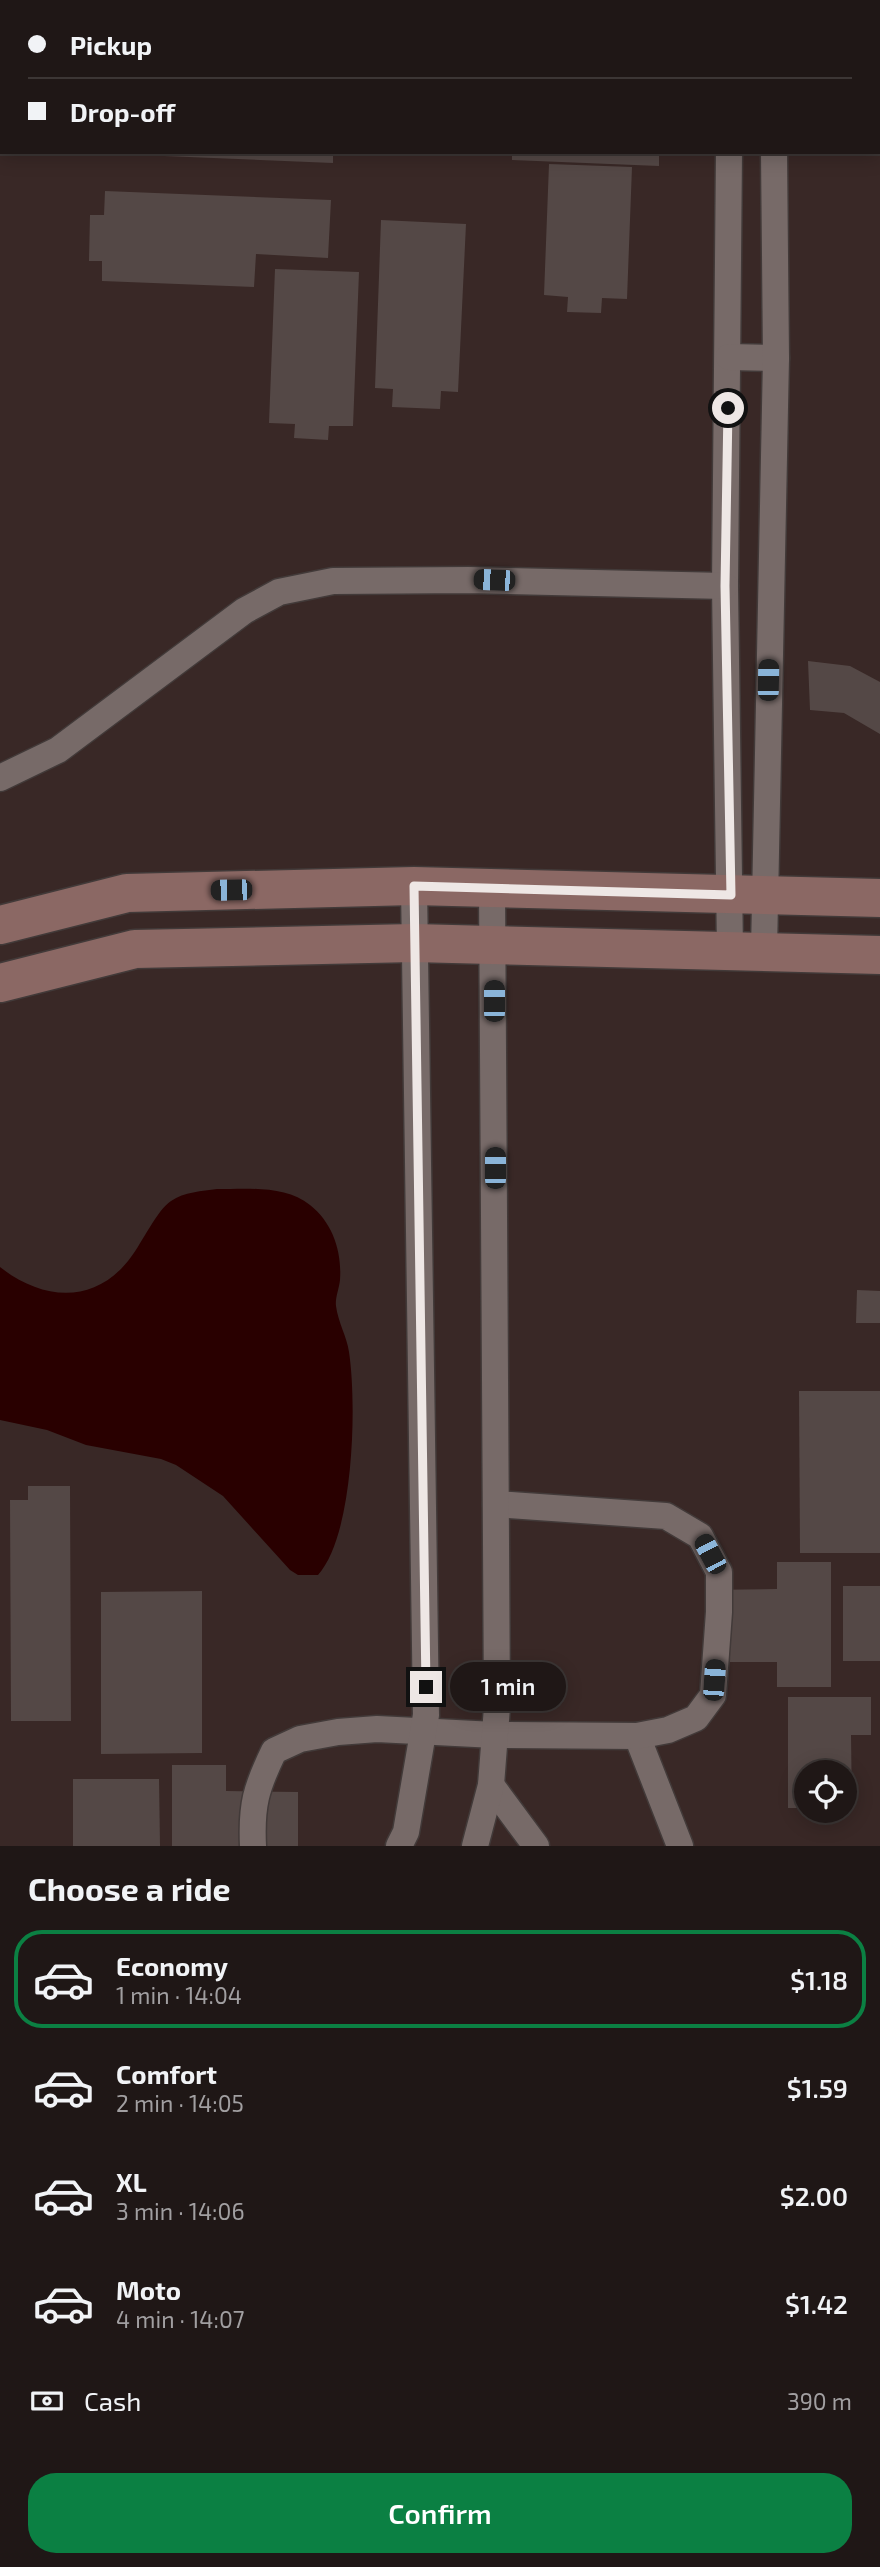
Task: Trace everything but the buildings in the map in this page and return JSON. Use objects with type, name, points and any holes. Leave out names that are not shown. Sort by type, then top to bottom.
[{"type":"main road","points":[[0,925],[127,893],[414,886],[880,898]]},
{"type":"main road","points":[[0,983],[135,949],[414,943],[880,955]]},
{"type":"street","points":[[729,154],[725,586],[747,895]]},
{"type":"street","points":[[747,951],[747,895],[776,358],[774,154]]},
{"type":"street","points":[[729,357],[776,358]]},
{"type":"street","points":[[0,778],[58,750],[244,611],[279,592],[333,582],[360,581],[468,580],[725,586]]},
{"type":"street","points":[[399,1846],[406,1832],[426,1715],[414,886]]},
{"type":"street","points":[[475,1846],[491,1785],[495,1735],[492,888]]},
{"type":"street","points":[[253,1846],[252,1810],[262,1774],[274,1751],[300,1739],[338,1732],[423,1731],[636,1737],[668,1730],[696,1718],[713,1695],[719,1572],[700,1536],[666,1516],[496,1504]]},
{"type":"street","points":[[636,1737],[680,1846]]},
{"type":"street","points":[[491,1785],[536,1846]]},
{"type":"shaded area","points":[[0,154],[880,154],[880,1846],[0,1846]]},
{"type":"shaded area","points":[[217,1189],[277,1191],[300,1199],[325,1220],[337,1249],[340,1280],[336,1306],[349,1352],[353,1403],[352,1435],[346,1501],[339,1531],[330,1556],[318,1575],[298,1575],[290,1570],[223,1496],[176,1465],[161,1459],[86,1445],[47,1430],[0,1420],[0,1267],[34,1287],[68,1293],[86,1290],[102,1284],[117,1273],[131,1257],[160,1212],[171,1201],[187,1194]]},
{"type":"route","points":[[426,1687],[414,886],[731,895],[725,586],[728,408]]}]
